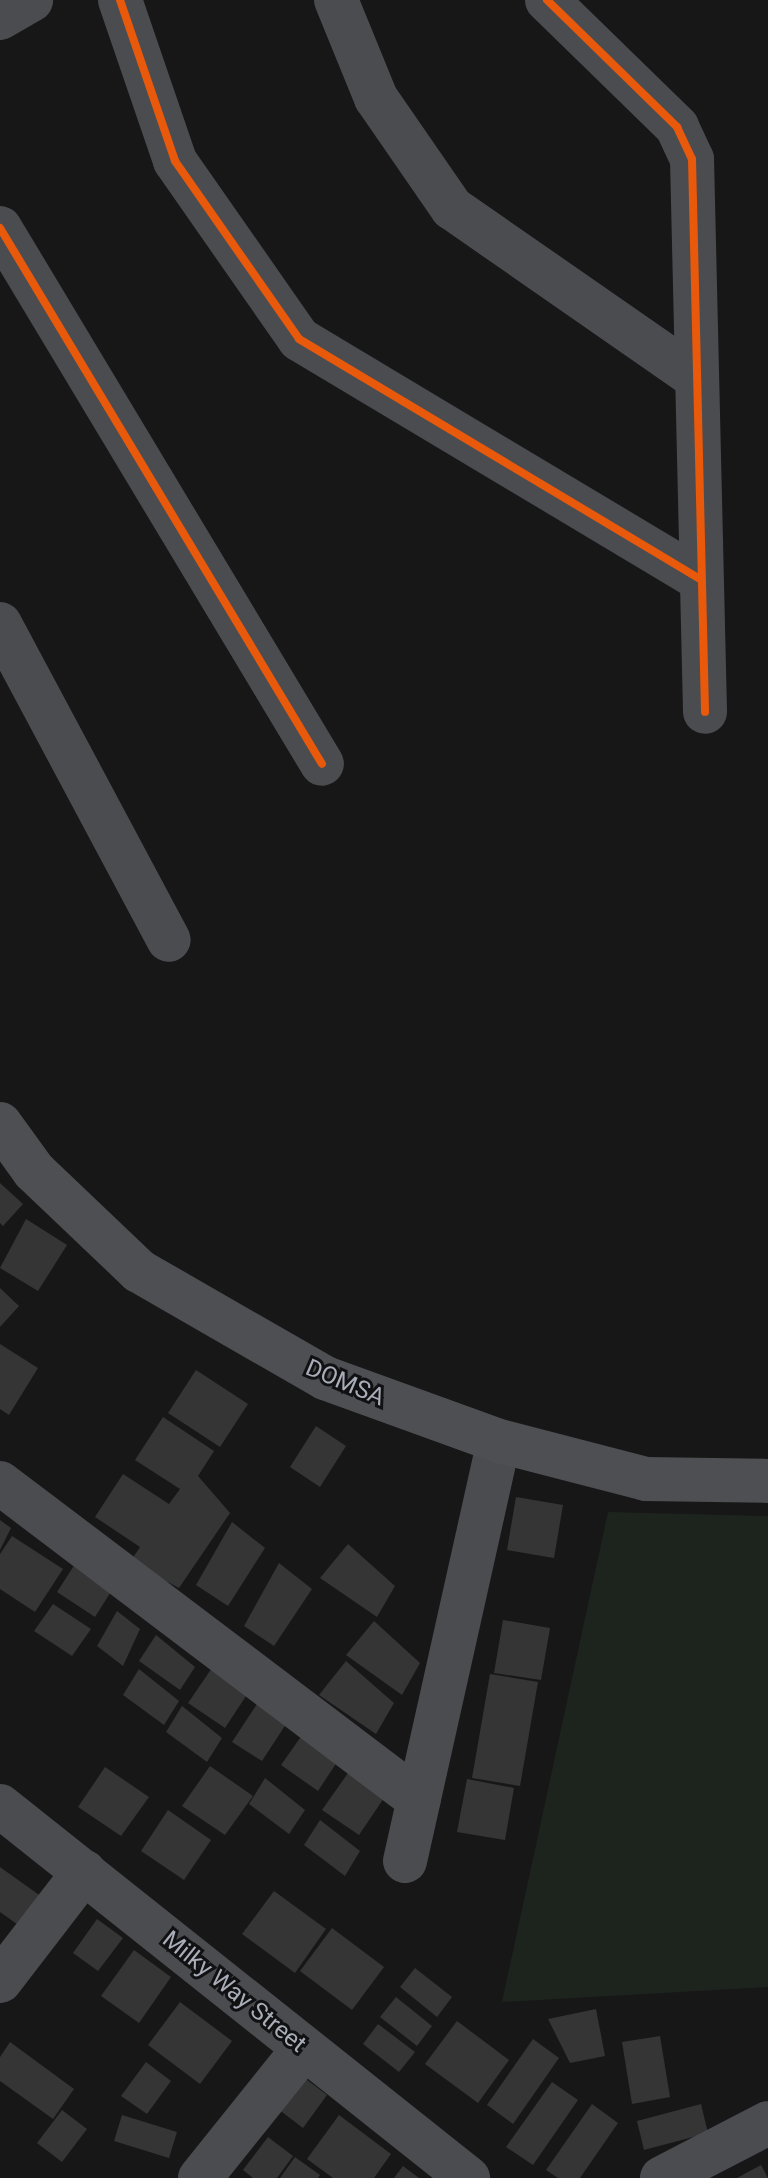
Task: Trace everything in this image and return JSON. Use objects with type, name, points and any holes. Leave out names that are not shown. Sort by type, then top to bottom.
[{"type":"main road","name":"DOMSA","points":[[0,1124],[34,1171],[139,1271],[325,1378],[499,1441],[646,1479],[768,1481]]},
{"type":"street","points":[[0,18],[31,0]]},
{"type":"street","points":[[120,0],[175,161],[299,339],[700,579]]},
{"type":"street","points":[[336,0],[376,98],[452,208],[694,376]]},
{"type":"street","points":[[547,0],[677,127],[692,159],[694,376],[705,712]]},
{"type":"street","points":[[0,228],[322,764]]},
{"type":"street","points":[[0,624],[169,940]]},
{"type":"street","points":[[405,1861],[499,1441]]},
{"type":"street","points":[[0,1483],[419,1800]]},
{"type":"street","name":"Milky Way Street","points":[[0,1806],[468,2178]]},
{"type":"street","points":[[0,1981],[84,1872]]},
{"type":"street","points":[[200,2178],[304,2048]]},
{"type":"street","points":[[662,2178],[768,2123]]},
{"type":"shaded area","points":[[608,1512],[768,1516],[768,1987],[502,2002]]},
{"type":"building","points":[[0,1183],[23,1204],[3,1226],[0,1223]]},
{"type":"building","points":[[26,1219],[67,1245],[38,1291],[0,1268]]},
{"type":"building","points":[[0,1288],[19,1306],[0,1327]]},
{"type":"building","points":[[0,1344],[38,1368],[9,1415],[0,1409]]},
{"type":"building","points":[[196,1370],[248,1404],[220,1447],[168,1413]]},
{"type":"building","points":[[163,1417],[214,1451],[198,1476],[230,1513],[179,1588],[130,1562],[140,1547],[95,1517],[123,1474],[169,1504],[180,1489],[135,1460]]},
{"type":"building","points":[[316,1426],[346,1446],[320,1487],[290,1467]]},
{"type":"building","points":[[516,1497],[563,1505],[554,1558],[507,1550]]},
{"type":"building","points":[[0,1520],[11,1528],[0,1550]]},
{"type":"building","points":[[232,1522],[265,1548],[228,1606],[196,1585]]},
{"type":"building","points":[[12,1536],[63,1569],[35,1612],[0,1589],[0,1554]]},
{"type":"building","points":[[348,1544],[395,1586],[377,1617],[320,1578]]},
{"type":"building","points":[[279,1563],[312,1589],[274,1646],[244,1626]]},
{"type":"building","points":[[75,1564],[112,1590],[95,1617],[57,1592]]},
{"type":"building","points":[[53,1604],[91,1629],[72,1656],[34,1631]]},
{"type":"building","points":[[117,1611],[140,1629],[123,1666],[97,1646]]},
{"type":"building","points":[[503,1620],[550,1628],[541,1680],[494,1673]]},
{"type":"building","points":[[374,1621],[420,1663],[402,1695],[346,1655]]},
{"type":"building","points":[[156,1635],[195,1667],[180,1690],[139,1661]]},
{"type":"building","points":[[346,1661],[394,1703],[376,1734],[319,1695]]},
{"type":"building","points":[[214,1665],[250,1690],[225,1728],[188,1703]]},
{"type":"building","points":[[139,1669],[179,1701],[164,1725],[123,1695]]},
{"type":"building","points":[[490,1674],[538,1682],[520,1786],[472,1778]]},
{"type":"building","points":[[259,1701],[288,1721],[262,1761],[232,1742]]},
{"type":"building","points":[[182,1706],[222,1738],[207,1762],[166,1732]]},
{"type":"building","points":[[307,1728],[343,1753],[318,1791],[281,1765]]},
{"type":"building","points":[[210,1766],[253,1796],[225,1835],[182,1806]]},
{"type":"building","points":[[105,1767],[149,1797],[121,1836],[78,1807]]},
{"type":"building","points":[[348,1773],[384,1798],[359,1835],[322,1810]]},
{"type":"building","points":[[265,1778],[305,1810],[289,1834],[249,1804]]},
{"type":"building","points":[[467,1779],[514,1788],[505,1840],[457,1832]]},
{"type":"building","points":[[168,1810],[211,1840],[184,1880],[141,1851]]},
{"type":"building","points":[[320,1820],[360,1851],[345,1876],[304,1845]]},
{"type":"building","points":[[0,1867],[56,1907],[35,1937],[0,1912]]},
{"type":"building","points":[[274,1891],[326,1929],[295,1973],[242,1934]]},
{"type":"building","points":[[97,1919],[123,1938],[98,1971],[73,1953]]},
{"type":"building","points":[[332,1928],[384,1967],[352,2010],[300,1971]]},
{"type":"building","points":[[134,1950],[171,1977],[139,2023],[101,1996]]},
{"type":"building","points":[[415,1968],[452,1997],[437,2017],[400,1987]]},
{"type":"building","points":[[396,1997],[432,2026],[417,2046],[380,2017]]},
{"type":"building","points":[[180,2002],[232,2041],[200,2084],[148,2045]]},
{"type":"building","points":[[596,2009],[605,2056],[570,2063],[548,2019]]},
{"type":"building","points":[[457,2021],[509,2060],[478,2103],[425,2064]]},
{"type":"building","points":[[378,2024],[415,2052],[399,2072],[363,2044]]},
{"type":"building","points":[[660,2036],[670,2097],[632,2104],[622,2042]]},
{"type":"building","points":[[533,2039],[559,2058],[513,2124],[487,2105]]},
{"type":"building","points":[[10,2042],[74,2089],[53,2119],[0,2081],[0,2057]]},
{"type":"building","points":[[146,2062],[171,2081],[147,2114],[121,2096]]},
{"type":"building","points":[[302,2076],[327,2095],[303,2128],[278,2109]]},
{"type":"building","points":[[552,2082],[578,2100],[533,2165],[506,2147]]},
{"type":"building","points":[[592,2104],[618,2123],[580,2178],[558,2178],[546,2170]]},
{"type":"building","points":[[701,2104],[708,2133],[644,2150],[637,2121]]},
{"type":"building","points":[[62,2110],[87,2129],[62,2162],[37,2143]]},
{"type":"building","points":[[122,2115],[177,2132],[169,2158],[114,2141]]},
{"type":"building","points":[[339,2115],[391,2154],[374,2178],[333,2178],[307,2159]]},
{"type":"building","points":[[268,2137],[293,2156],[277,2178],[253,2178],[243,2170]]},
{"type":"building","points":[[295,2157],[320,2175],[318,2178],[280,2178]]},
{"type":"building","points":[[761,2165],[768,2178],[737,2178]]},
{"type":"building","points":[[403,2166],[419,2178],[394,2178]]},
{"type":"cycle path","points":[[120,0],[175,161],[299,339],[700,579]]},
{"type":"cycle path","points":[[547,0],[677,127],[692,159],[705,712]]},
{"type":"cycle path","points":[[0,228],[322,764]]}]
